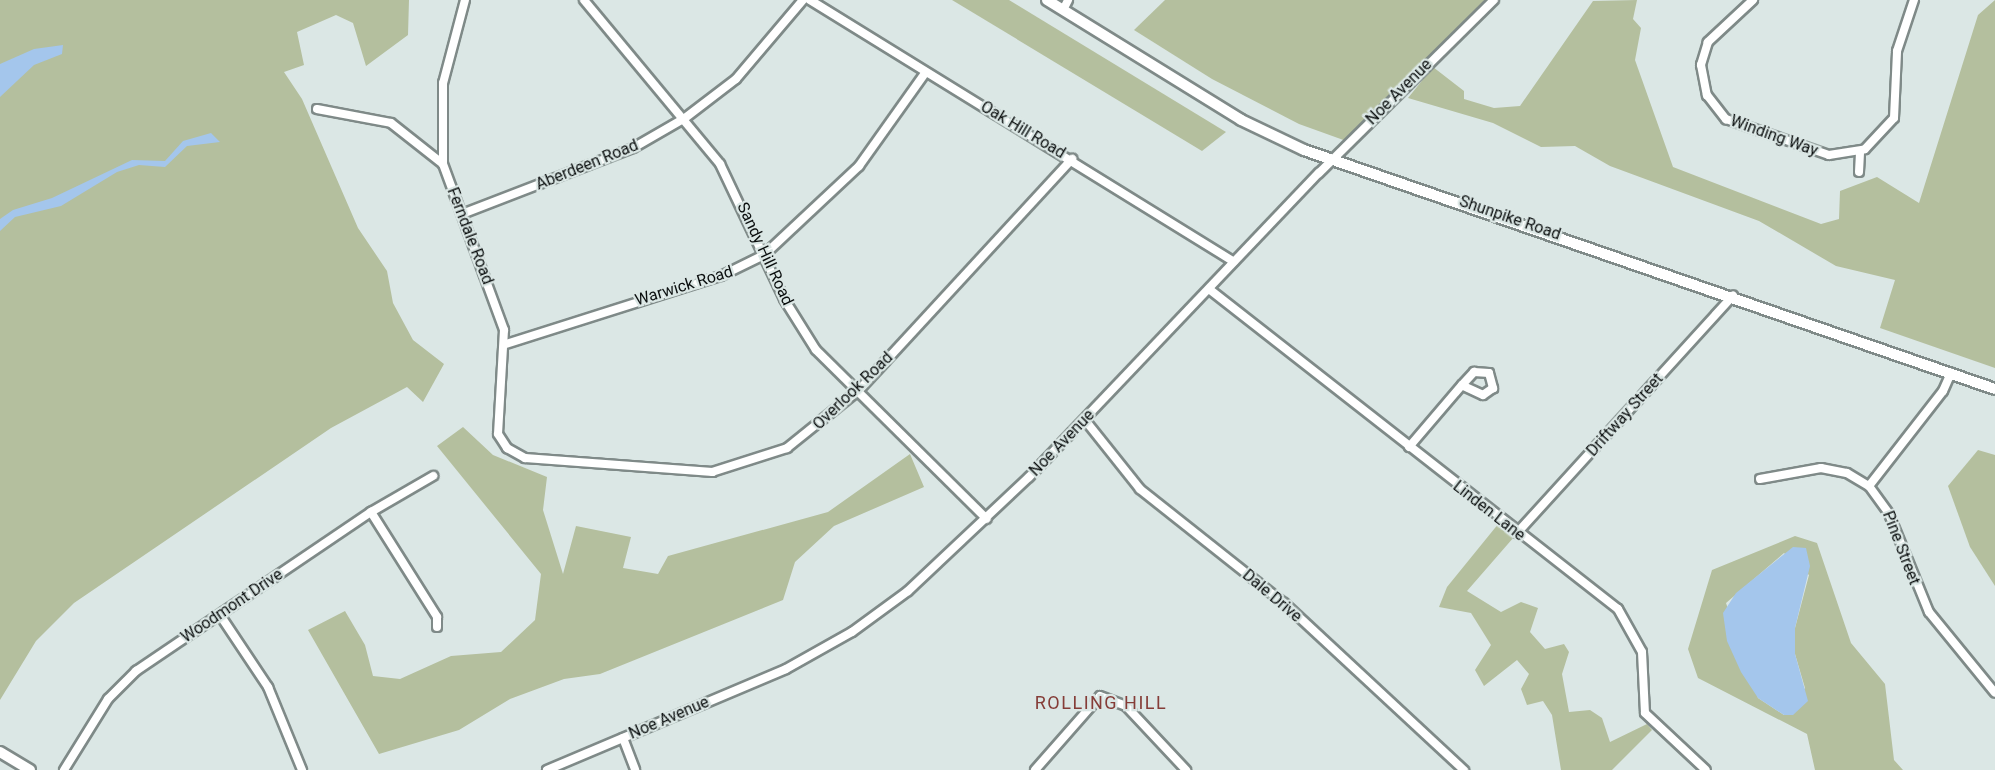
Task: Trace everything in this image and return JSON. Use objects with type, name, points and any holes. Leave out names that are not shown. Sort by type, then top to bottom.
[{"type":"main road","name":"Shunpike Road","points":[[1047,0],[1066,5],[1241,120],[1331,160],[1733,296],[1995,389]]},
{"type":"main road","points":[[0,752],[30,770]]},
{"type":"street","name":"Ferndale Road","points":[[465,0],[443,82],[443,164],[506,344],[495,425],[507,448],[525,459]]},
{"type":"street","name":"Sandy Hill Road","points":[[584,0],[720,164],[764,255],[816,350],[987,519]]},
{"type":"street","name":"Aberdeen Road","points":[[462,214],[633,148],[684,118],[736,79],[803,0]]},
{"type":"street","name":"Oak Hill Road","points":[[810,0],[925,73],[1072,159],[1234,262]]},
{"type":"street","name":"Noe Avenue","points":[[547,770],[835,643],[908,591],[987,519],[1085,420],[1331,160],[1494,0]]},
{"type":"street","name":"Winding Way","points":[[1753,0],[1722,23],[1705,47],[1701,71],[1713,106],[1731,122],[1817,153],[1860,151]]},
{"type":"street","points":[[1859,172],[1860,151],[1879,137],[1897,112],[1897,51],[1914,0]]},
{"type":"street","name":"Warwick Road","points":[[506,344],[721,276],[764,255],[859,166],[925,73]]},
{"type":"street","points":[[317,109],[391,123],[443,164]]},
{"type":"street","name":"Overlook Road","points":[[525,459],[712,472],[787,448],[858,391],[1072,159]]},
{"type":"street","name":"Linden Lane","points":[[1209,289],[1517,533],[1618,609],[1642,652],[1645,713],[1706,770]]},
{"type":"street","name":"Driftway Street","points":[[1517,533],[1733,296]]},
{"type":"street","points":[[1760,479],[1821,468],[1847,473],[1869,486],[1943,391],[1951,373]]},
{"type":"street","points":[[1409,447],[1462,385]]},
{"type":"street","name":"Dale Drive","points":[[1085,420],[1140,489],[1284,603],[1464,770]]},
{"type":"street","name":"Woodmont Drive","points":[[64,770],[123,683],[371,512],[433,477]]},
{"type":"street","name":"Pine Street","points":[[1869,486],[1889,514],[1929,612],[1995,693]]},
{"type":"street","points":[[371,512],[436,617],[437,627]]},
{"type":"street","points":[[220,615],[268,687],[302,770]]},
{"type":"street","points":[[1035,770],[1100,696],[1126,706],[1186,770]]},
{"type":"street","points":[[622,738],[635,770]]},
{"type":"green space","points":[[0,0],[409,0],[408,35],[366,66],[353,23],[336,15],[297,32],[304,65],[284,72],[302,99],[358,228],[387,271],[393,303],[413,340],[444,364],[423,402],[407,387],[331,428],[74,603],[36,641],[0,700]]},
{"type":"green space","points":[[952,0],[1009,0],[1226,132],[1202,151]]},
{"type":"green space","points":[[1165,0],[1491,0],[1349,142],[1299,124],[1212,79],[1134,30]]},
{"type":"green space","points":[[1637,0],[1633,19],[1641,28],[1635,60],[1673,167],[1821,224],[1839,219],[1840,191],[1877,177],[1919,203],[1978,15],[1995,0],[1995,368],[1880,328],[1895,280],[1836,266],[1759,221],[1610,166],[1575,146],[1541,147],[1493,123],[1408,98],[1433,67],[1464,91],[1464,99],[1494,108],[1520,106],[1593,1]]},
{"type":"green space","points":[[463,427],[493,455],[547,477],[543,510],[563,574],[576,526],[631,537],[623,568],[658,574],[668,556],[828,512],[910,454],[924,487],[834,526],[795,562],[783,600],[600,674],[564,679],[510,699],[459,730],[379,754],[308,630],[345,611],[365,645],[373,676],[400,679],[451,656],[501,652],[535,620],[541,574],[437,446]]},
{"type":"green space","points":[[1978,450],[1995,455],[1995,586],[1970,547],[1948,486]]},
{"type":"green space","points":[[1499,523],[1514,537],[1467,591],[1501,612],[1521,602],[1538,608],[1530,632],[1545,649],[1564,644],[1569,652],[1562,674],[1569,712],[1590,710],[1602,718],[1610,742],[1647,724],[1652,730],[1612,770],[1561,770],[1552,715],[1543,701],[1527,705],[1521,689],[1529,674],[1517,660],[1484,686],[1475,670],[1491,645],[1471,613],[1439,607],[1447,587]]},
{"type":"green space","points":[[1795,536],[1817,543],[1851,643],[1885,684],[1894,760],[1903,770],[1815,770],[1807,734],[1698,678],[1688,649],[1712,570]],"holes":[[[1784,553],[1809,575],[1795,628],[1795,654],[1805,688],[1784,715],[1758,698],[1726,603]]]},
{"type":"water","points":[[63,45],[62,54],[34,65],[0,97],[0,64],[34,49]]},
{"type":"water","points":[[211,133],[220,142],[187,146],[165,167],[139,165],[117,172],[61,206],[15,217],[0,231],[0,219],[13,210],[52,198],[132,160],[165,161],[183,141]]},
{"type":"water","points":[[1793,547],[1806,548],[1810,566],[1795,628],[1795,654],[1808,701],[1793,715],[1784,715],[1758,698],[1741,672],[1727,641],[1723,613],[1736,593]]},
{"type":"district","name":"ROLLING HILL","points":[[1101,703]]}]
